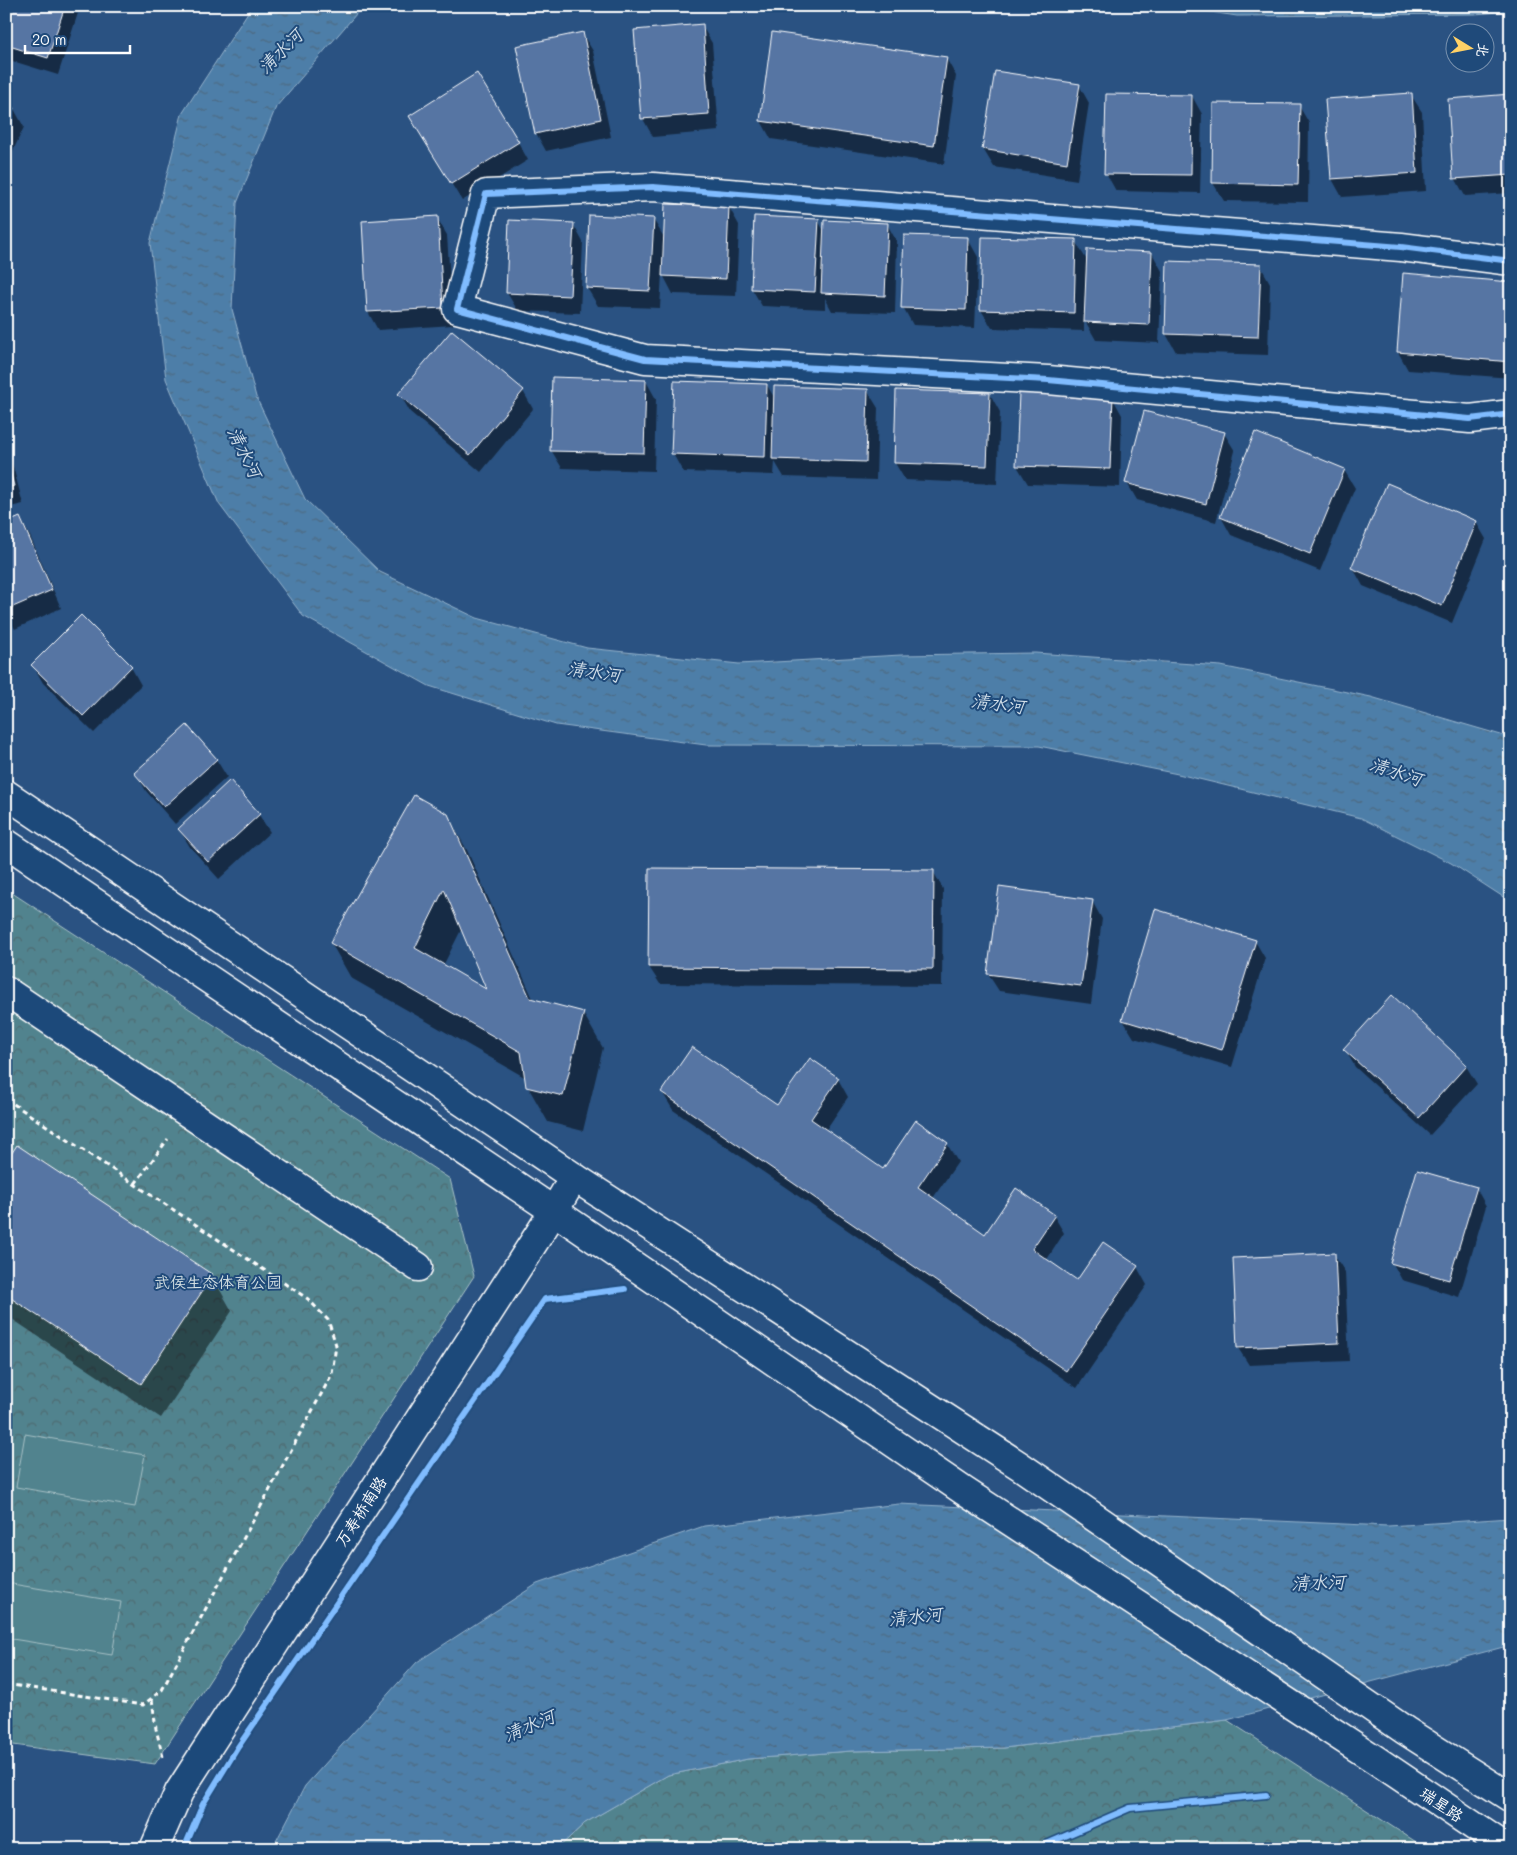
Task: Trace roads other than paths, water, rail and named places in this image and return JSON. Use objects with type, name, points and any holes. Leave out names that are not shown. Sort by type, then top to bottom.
[{"type":"street","points":[[1511,262],[1401,247],[653,188],[486,194],[457,309],[645,359],[1048,380],[1470,419],[1511,414]]},
{"type":"street","points":[[6,794],[574,1177],[1020,1466],[1406,1730],[1511,1798]]},
{"type":"street","name":"瑞星路","points":[[6,843],[554,1211],[964,1491],[1376,1760],[1508,1849]]},
{"type":"street","points":[[6,991],[418,1267]]},
{"type":"street","name":"万寿桥南路","points":[[154,1849],[180,1792],[554,1211],[574,1177]]},
{"type":"water","name":"清水河","points":[[252,6],[363,6],[276,107],[237,203],[232,309],[256,397],[305,499],[380,572],[477,618],[587,648],[739,664],[901,655],[1035,653],[1221,666],[1371,697],[1511,739],[1511,902],[1451,863],[1361,818],[1178,774],[1039,746],[706,745],[556,725],[429,686],[303,616],[219,504],[166,379],[150,243],[182,114]]},
{"type":"water","points":[[1170,6],[1511,6],[1511,11],[1475,14],[1237,16]]},
{"type":"water","name":"清水河","points":[[899,1504],[1388,1526],[1511,1518],[1511,1645],[1227,1720],[1004,1748],[851,1751],[748,1759],[668,1775],[585,1823],[557,1849],[272,1849],[305,1786],[417,1662],[537,1584],[704,1526]]},
{"type":"park label","name":"武侯生态体育公园","points":[[218,1281]]}]
